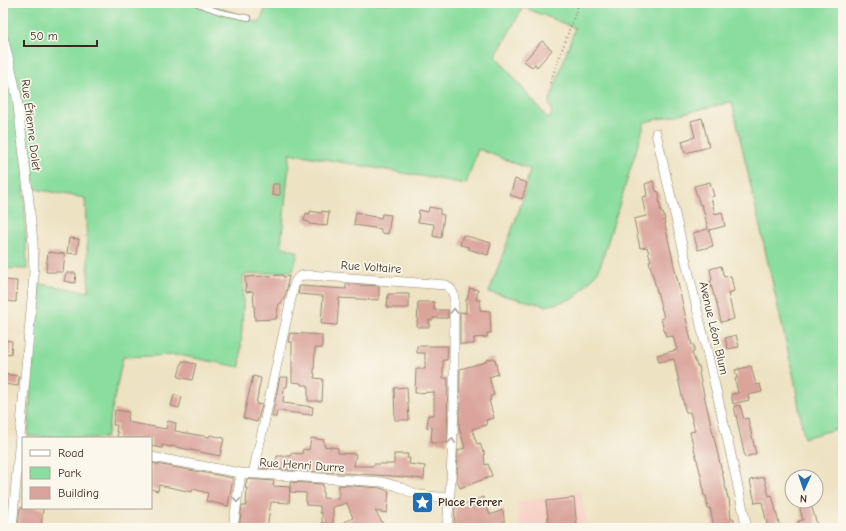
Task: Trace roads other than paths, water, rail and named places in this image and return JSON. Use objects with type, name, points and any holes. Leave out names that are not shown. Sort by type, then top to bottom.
[{"type":"street","name":"Rue Étienne Dolet","points":[[3,37],[17,98],[34,260],[21,447],[12,528]]},
{"type":"street","name":"Avenue Léon Blum","points":[[656,133],[747,528]]},
{"type":"street","name":"Rue Voltaire","points":[[253,474],[294,285],[297,278],[303,275],[308,275],[442,284],[449,286],[454,297],[454,404],[451,480],[447,528]]},
{"type":"street","name":"Rue Henri Durre","points":[[152,456],[241,473],[391,484],[418,495],[449,498]]},
{"type":"street","points":[[233,528],[241,473]]},
{"type":"lane","points":[[198,4],[220,12],[249,18]]},
{"type":"place","name":"Place Ferrer","points":[[422,502]]}]
